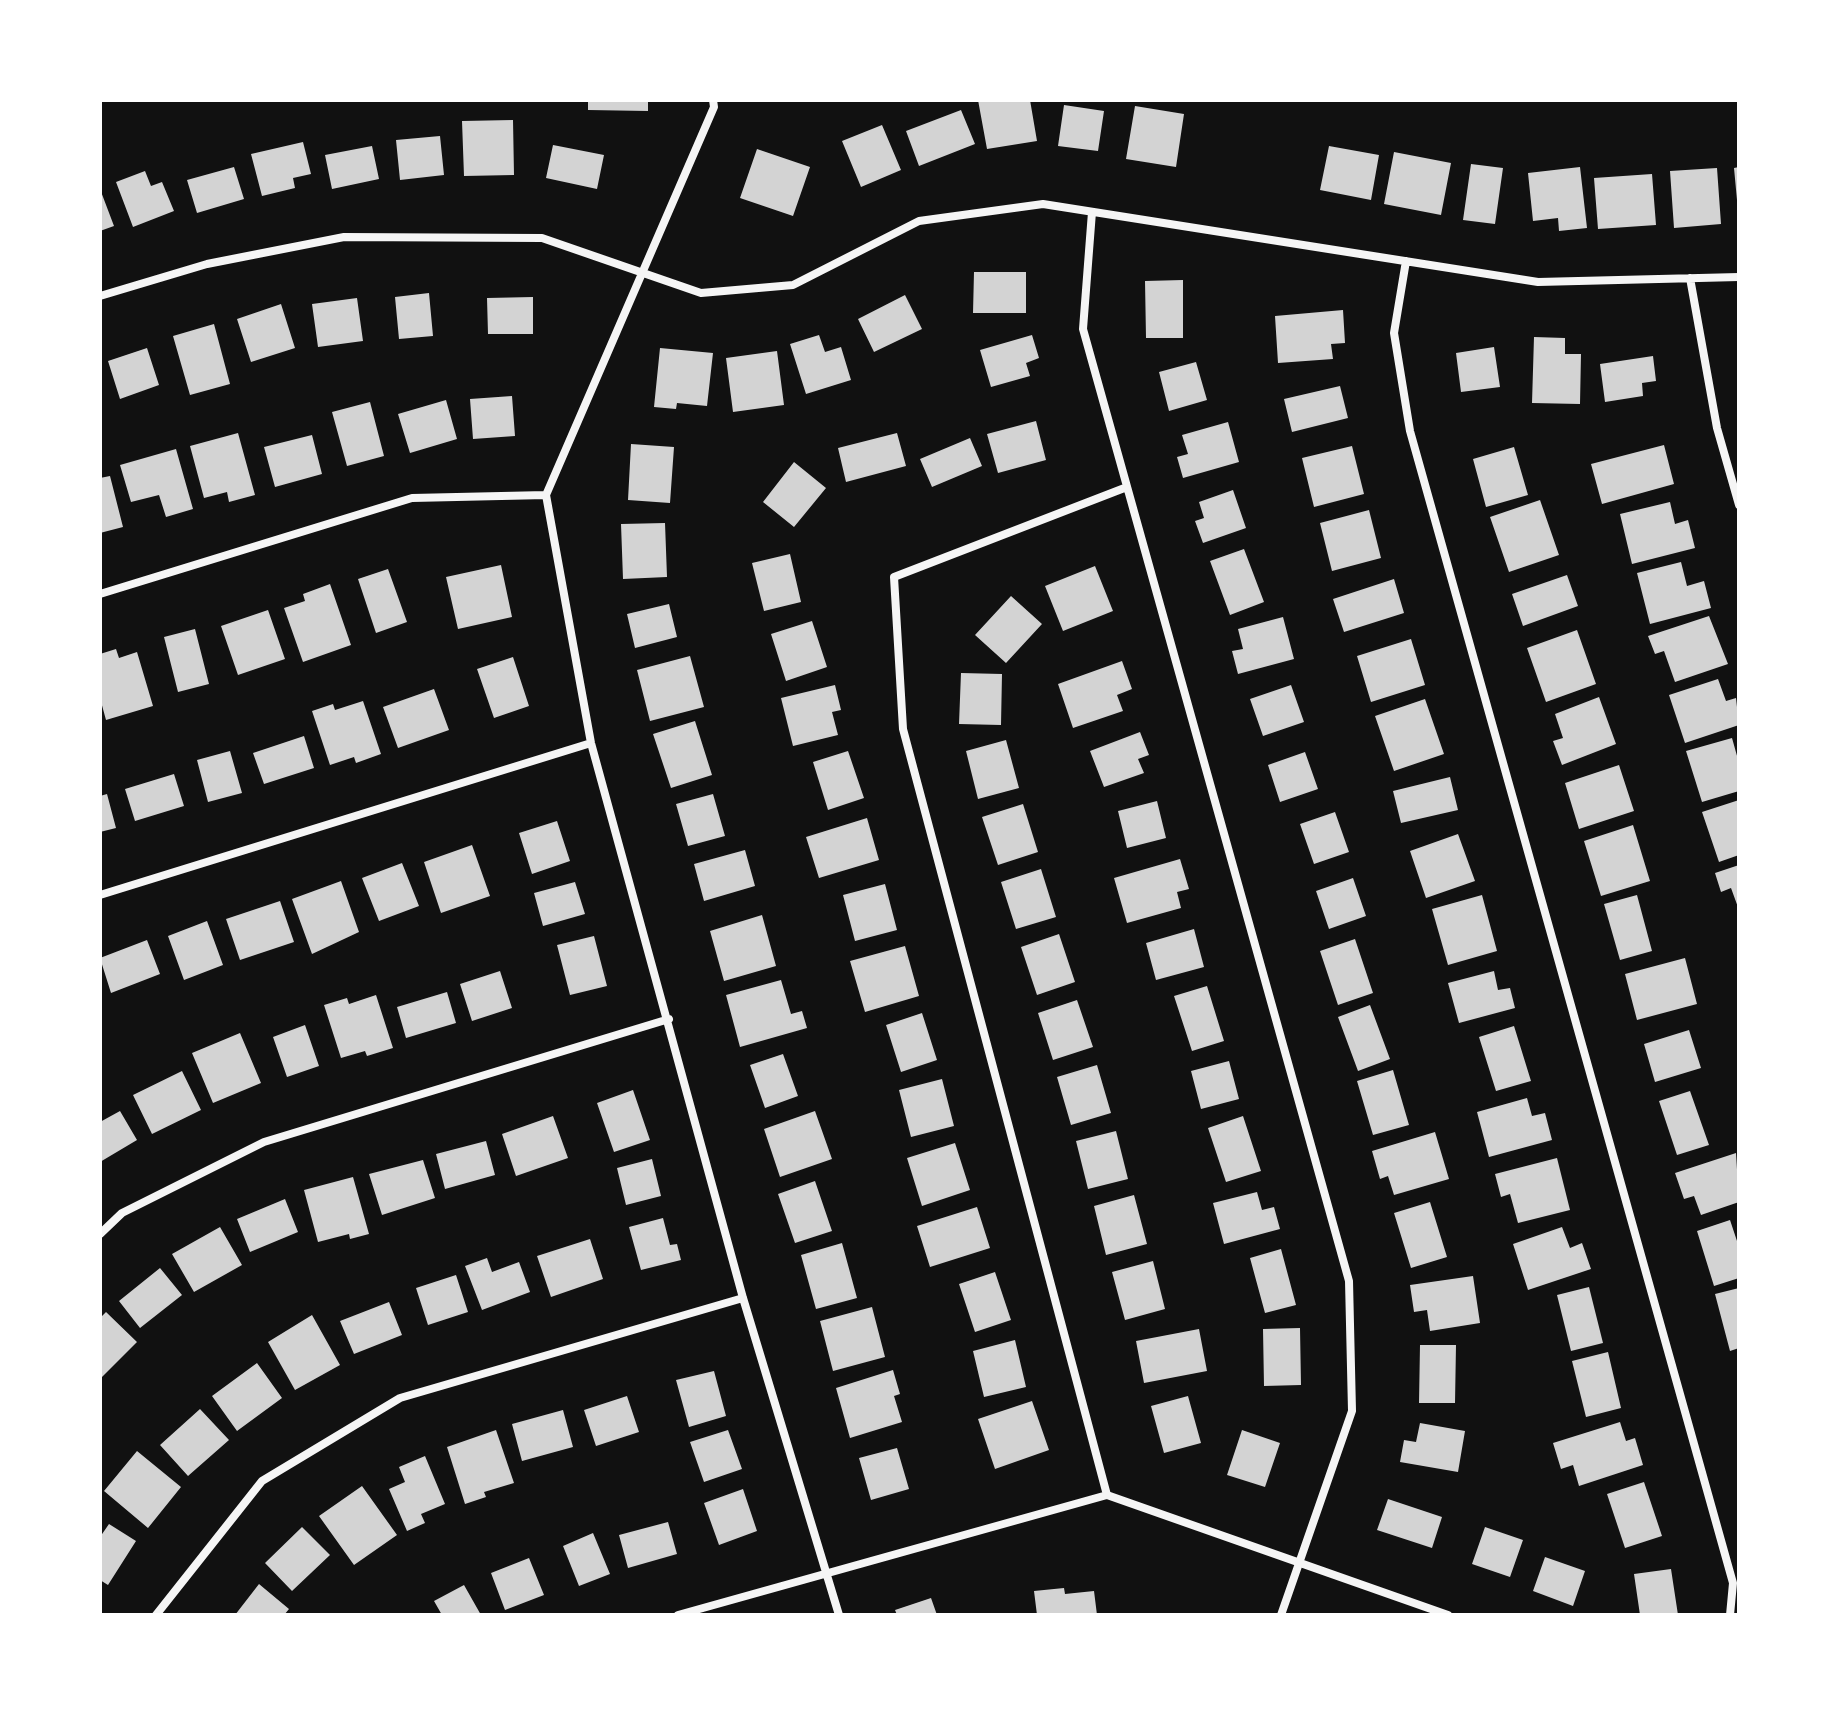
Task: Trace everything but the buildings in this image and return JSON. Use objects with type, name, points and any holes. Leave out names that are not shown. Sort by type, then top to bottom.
[{"type":"street","points":[[713,100],[714,107],[546,495],[591,743],[743,1298],[839,1615]]},
{"type":"street","points":[[100,296],[207,264],[344,237],[542,238],[701,293],[793,285],[919,221],[1043,204],[1538,282],[1739,277]]},
{"type":"street","points":[[1092,212],[1083,329],[1349,1281],[1352,1411],[1281,1615]]},
{"type":"street","points":[[1406,261],[1394,333],[1410,431],[1733,1583],[1730,1615]]},
{"type":"street","points":[[1690,278],[1717,428],[1739,505]]},
{"type":"street","points":[[1107,1495],[903,729],[894,577],[1127,487]]},
{"type":"street","points":[[100,594],[412,498],[546,495]]},
{"type":"street","points":[[100,895],[591,743]]},
{"type":"street","points":[[100,1234],[122,1213],[264,1142],[669,1019]]},
{"type":"street","points":[[156,1615],[262,1481],[400,1398],[743,1298]]},
{"type":"street","points":[[678,1615],[1107,1495],[1448,1615]]}]
